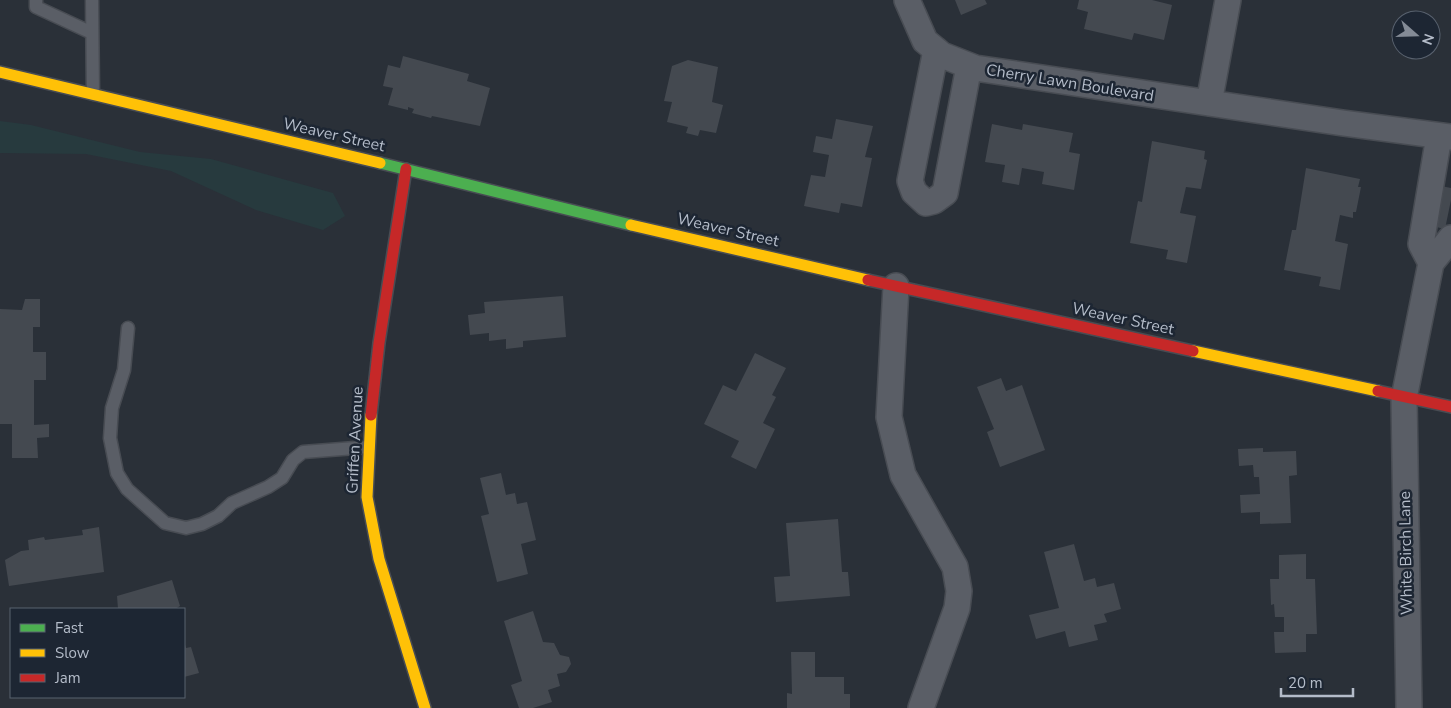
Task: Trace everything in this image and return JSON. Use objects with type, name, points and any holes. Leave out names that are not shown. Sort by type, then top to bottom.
[{"type":"main road","name":"Weaver Street","points":[[0,72],[406,169],[581,214],[896,286],[1451,407]]},
{"type":"main road","name":"Griffen Avenue","points":[[406,169],[379,343],[368,446],[368,497],[378,560],[425,708]]},
{"type":"street","points":[[907,0],[925,41],[936,50],[910,181],[914,192],[926,203],[934,201],[945,193],[969,66]]},
{"type":"street","points":[[1209,103],[1228,0]]},
{"type":"street","name":"Cherry Lawn Boulevard","points":[[936,50],[942,55],[969,66],[1209,103],[1445,136],[1421,244],[1431,263]]},
{"type":"street","points":[[1404,398],[1431,263],[1451,238]]},
{"type":"street","points":[[896,286],[889,417],[903,475],[955,567],[959,591],[957,608],[921,708]]},
{"type":"street","name":"White Birch Lane","points":[[1404,398],[1409,708]]},
{"type":"lane","points":[[36,0],[36,7],[92,32]]},
{"type":"lane","points":[[92,0],[93,94]]},
{"type":"lane","points":[[128,328],[124,370],[112,408],[110,438],[117,473],[127,489],[165,524],[186,528],[202,524],[218,516],[232,503],[268,487],[282,478],[293,460],[303,452],[368,446]]},
{"type":"green space","points":[[0,121],[31,125],[140,152],[211,159],[333,193],[345,216],[323,230],[256,210],[171,171],[86,154],[0,153]]},
{"type":"building","points":[[955,0],[985,0],[987,4],[961,15]]},
{"type":"building","points":[[1079,0],[1152,0],[1172,5],[1164,40],[1134,33],[1132,40],[1084,29],[1088,12],[1077,9]]},
{"type":"building","points":[[403,56],[469,74],[467,81],[490,88],[480,126],[432,116],[431,118],[412,113],[414,109],[408,107],[408,110],[388,105],[393,88],[383,86],[388,65],[400,68]]},
{"type":"building","points":[[688,60],[718,67],[712,102],[723,105],[716,133],[700,130],[698,136],[686,133],[688,127],[667,122],[672,102],[664,101],[672,66]]},
{"type":"building","points":[[836,119],[873,126],[865,157],[872,158],[862,207],[841,203],[839,213],[804,206],[811,175],[825,177],[829,155],[813,152],[816,136],[832,139]]},
{"type":"building","points":[[992,124],[1022,130],[1023,124],[1073,133],[1069,152],[1080,154],[1074,190],[1042,184],[1044,172],[1022,168],[1019,185],[1002,182],[1005,165],[985,162]]},
{"type":"building","points":[[1152,141],[1205,151],[1204,159],[1207,160],[1201,189],[1186,187],[1180,213],[1196,216],[1187,263],[1166,259],[1168,250],[1130,243],[1138,201],[1142,202]]},
{"type":"building","points":[[1306,168],[1360,179],[1358,187],[1361,187],[1356,212],[1353,212],[1353,218],[1340,215],[1335,241],[1348,244],[1340,290],[1319,286],[1321,277],[1284,270],[1292,230],[1296,230]]},
{"type":"building","points":[[1436,185],[1451,188],[1451,200],[1445,229],[1427,225]]},
{"type":"building","points":[[563,296],[566,337],[523,341],[523,347],[506,349],[506,339],[489,341],[489,333],[470,335],[468,315],[485,313],[484,302]]},
{"type":"building","points":[[25,299],[40,299],[40,327],[33,327],[33,352],[46,352],[46,380],[34,380],[34,425],[49,424],[49,437],[37,438],[38,458],[12,458],[12,424],[0,424],[0,309],[22,310]]},
{"type":"building","points":[[755,353],[786,368],[772,395],[776,397],[763,423],[775,429],[756,469],[731,457],[739,441],[704,424],[723,385],[736,391]]},
{"type":"building","points":[[1001,378],[1006,391],[1022,385],[1045,450],[1000,467],[987,432],[994,429],[977,387]]},
{"type":"building","points":[[1263,448],[1263,452],[1296,451],[1297,475],[1289,476],[1291,523],[1260,524],[1260,512],[1241,513],[1240,495],[1260,494],[1259,477],[1254,477],[1253,465],[1239,466],[1238,449]]},
{"type":"building","points":[[501,473],[506,495],[515,493],[517,504],[527,502],[536,540],[521,544],[528,574],[497,582],[481,516],[489,514],[480,478]]},
{"type":"building","points":[[838,519],[842,572],[848,572],[850,596],[776,602],[774,577],[790,576],[786,523]]},
{"type":"building","points":[[99,527],[104,572],[9,586],[5,560],[21,551],[29,550],[28,540],[44,537],[45,540],[83,535],[82,530]]},
{"type":"building","points":[[1074,544],[1084,581],[1095,578],[1097,587],[1114,583],[1121,609],[1104,614],[1107,622],[1094,625],[1098,640],[1069,647],[1065,631],[1036,639],[1029,615],[1059,608],[1044,552]]},
{"type":"building","points":[[1306,554],[1306,579],[1315,579],[1317,634],[1306,634],[1306,652],[1275,653],[1274,632],[1284,632],[1284,617],[1275,617],[1274,604],[1271,605],[1270,579],[1279,579],[1279,555]]},
{"type":"building","points":[[172,580],[180,606],[177,608],[118,608],[117,596]]},
{"type":"building","points":[[533,611],[543,642],[554,643],[560,655],[569,657],[571,664],[566,672],[557,674],[560,686],[548,690],[552,702],[533,708],[519,708],[511,685],[522,681],[504,621]]},
{"type":"building","points":[[185,644],[186,648],[191,647],[199,673],[185,677]]},
{"type":"building","points":[[791,652],[815,652],[815,677],[844,677],[844,694],[850,694],[850,708],[787,708],[787,693],[792,694]]},
{"type":"traffic: fast","points":[[380,163],[631,225]]},
{"type":"traffic: slow","points":[[0,72],[380,163]]},
{"type":"traffic: slow","points":[[631,225],[868,280]]},
{"type":"traffic: slow","points":[[1193,351],[1378,391]]},
{"type":"traffic: slow","points":[[371,415],[367,497],[379,559],[425,708]]},
{"type":"traffic: jam","points":[[371,415],[379,343],[406,169]]},
{"type":"traffic: jam","points":[[868,280],[1193,351]]},
{"type":"traffic: jam","points":[[1378,391],[1451,407]]}]
